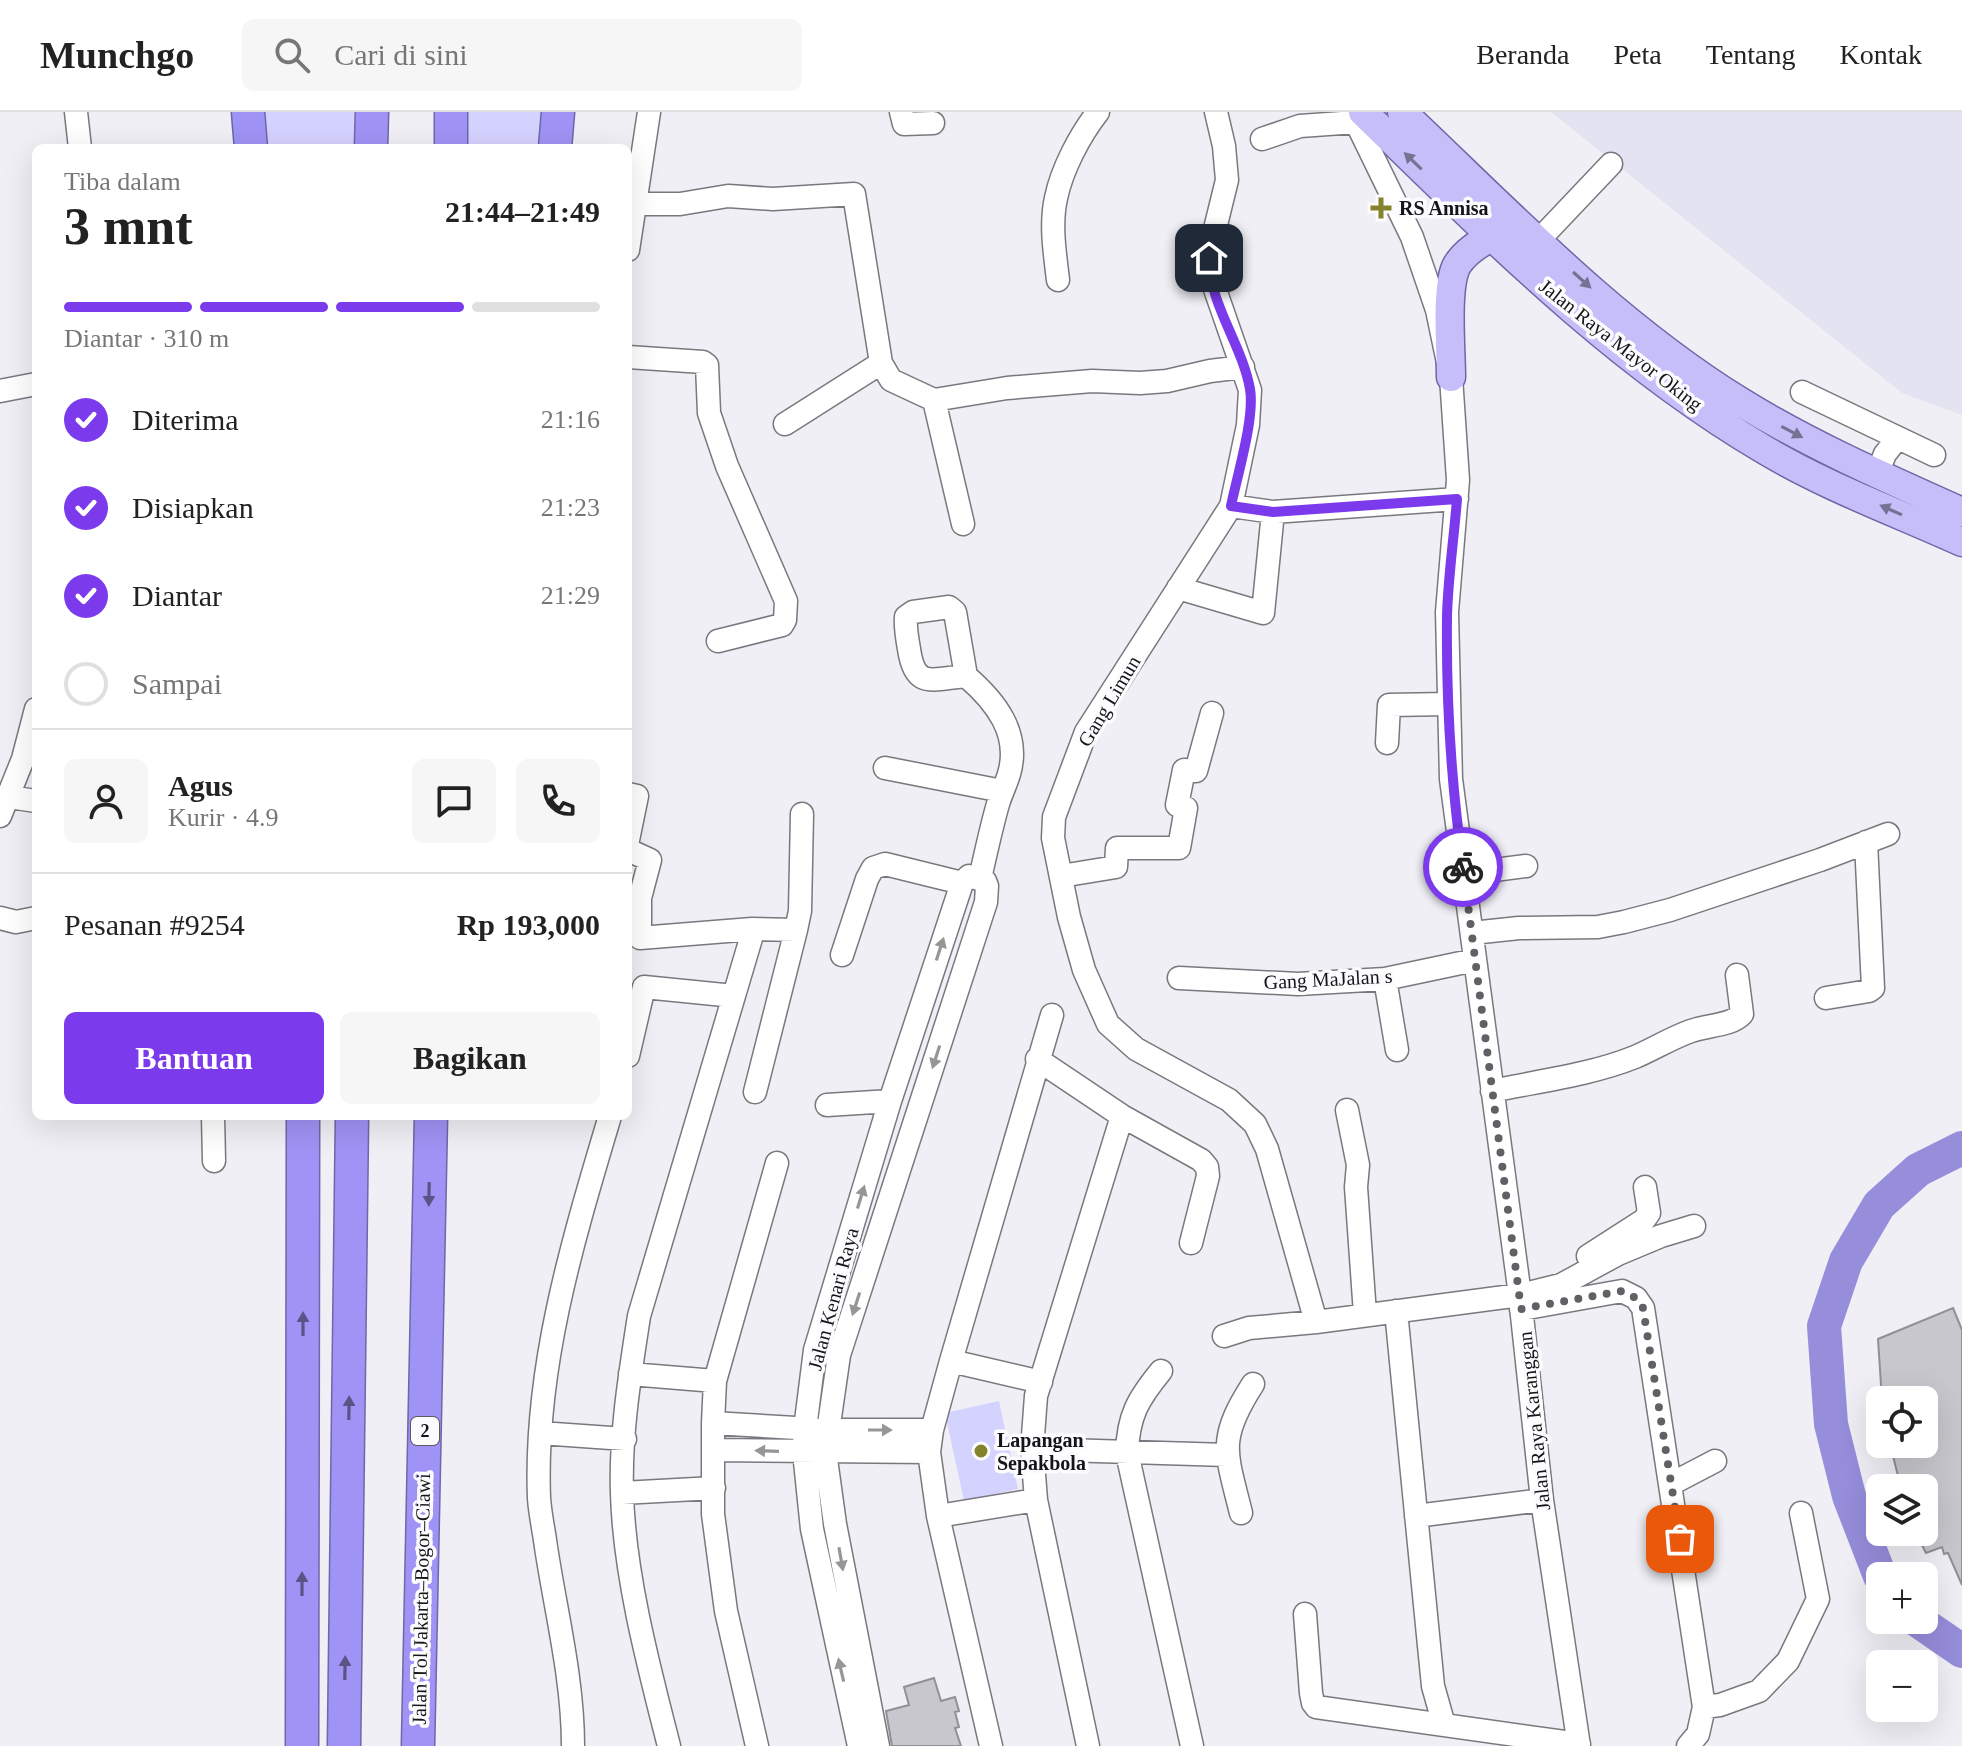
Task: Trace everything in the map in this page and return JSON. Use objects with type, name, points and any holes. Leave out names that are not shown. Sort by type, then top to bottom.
[{"type":"highway","points":[[248,112],[251,144]]},
{"type":"highway","points":[[371,144],[372,112]]},
{"type":"highway","points":[[451,112],[451,144]]},
{"type":"highway","points":[[555,144],[558,112]]},
{"type":"highway","points":[[302,1746],[303,1120]]},
{"type":"highway","points":[[344,1746],[352,1120]]},
{"type":"highway","name":"Jalan Tol Jakarta–Bogor–Ciawi","points":[[418,1746],[431,1120]]},
{"type":"main road","name":"Jalan Raya Mayor Oking","points":[[1402,112],[1538,241],[1647,336],[1702,376],[1781,426],[1962,512]]},
{"type":"main road","name":"Jalan Raya Mayor Oking","points":[[1361,116],[1491,237],[1631,359],[1683,398],[1729,428],[1826,482],[1962,542]]},
{"type":"main road","points":[[1451,377],[1451,285],[1457,265],[1472,248],[1491,237]]},
{"type":"street","points":[[76,112],[80,144]]},
{"type":"street","points":[[632,224],[649,112]]},
{"type":"street","points":[[901,112],[904,124],[933,123]]},
{"type":"street","points":[[1058,280],[1053,237],[1056,198],[1089,123],[1098,112]]},
{"type":"street","name":"Gang Limun","points":[[1216,112],[1224,146],[1227,180],[1213,237],[1209,272],[1250,390],[1250,407],[1231,506],[1086,732],[1054,817],[1053,838],[1069,917],[1084,970],[1108,1024],[1136,1049],[1229,1100],[1255,1124],[1267,1149],[1316,1322]]},
{"type":"street","points":[[1262,139],[1300,126],[1361,116]]},
{"type":"street","name":"Jalan Raya Karanggan","points":[[1361,116],[1412,237],[1437,310],[1451,377],[1458,480],[1447,612],[1451,779],[1520,1297],[1542,1500],[1579,1745]]},
{"type":"street","points":[[1538,241],[1611,164]]},
{"type":"street","points":[[635,204],[680,204],[728,196],[773,199],[854,194],[881,363],[891,380],[934,400],[1007,388],[1092,381],[1167,381],[1243,367]]},
{"type":"street","points":[[632,357],[703,362],[707,365],[709,413],[727,466],[786,601],[782,625],[718,641]]},
{"type":"street","points":[[785,424],[881,363]]},
{"type":"street","points":[[0,391],[32,385]]},
{"type":"street","points":[[1802,392],[1934,455]]},
{"type":"street","points":[[934,400],[963,524]]},
{"type":"street","points":[[1877,474],[1885,454],[1897,439]]},
{"type":"street","points":[[1231,506],[1273,512],[1457,499]]},
{"type":"street","points":[[1178,588],[1263,613],[1273,512]]},
{"type":"street","name":"Jalan Kenari Raya","points":[[878,1746],[837,1539],[815,1452],[805,1429],[815,1350],[890,1101],[1010,772],[1012,746],[1006,722],[987,694],[966,676]]},
{"type":"street","points":[[1387,743],[1389,705],[1447,704]]},
{"type":"street","points":[[1061,876],[1116,867],[1117,848],[1179,848],[1186,808],[1177,805],[1184,770],[1196,771],[1212,713]]},
{"type":"street","points":[[5,806],[32,724]]},
{"type":"street","points":[[885,768],[1002,791]]},
{"type":"street","points":[[632,795],[637,796],[632,820]]},
{"type":"street","points":[[5,806],[32,802]]},
{"type":"street","points":[[755,1092],[800,911],[802,814]]},
{"type":"street","points":[[1472,933],[1519,928],[1598,927],[1624,922],[1670,910],[1877,838],[1873,988],[1826,998]]},
{"type":"street","points":[[632,852],[650,860],[640,898],[640,938],[752,929],[796,930]]},
{"type":"street","points":[[842,955],[873,868],[885,864],[971,880]]},
{"type":"street","points":[[1464,874],[1526,866]]},
{"type":"street","name":"Jalan Kenari Raya","points":[[859,1746],[812,1529],[815,1452],[829,1430],[839,1355],[986,902],[987,886],[971,880]]},
{"type":"street","points":[[0,918],[16,922],[32,919]]},
{"type":"street","points":[[669,1746],[631,1577],[622,1493],[630,1374],[639,1316],[752,935]]},
{"type":"street","name":"Gang MaJalan s","points":[[1179,978],[1298,984],[1385,979],[1475,960]]},
{"type":"street","points":[[1492,1091],[1614,1064],[1695,1029],[1736,1020],[1742,1014],[1737,975]]},
{"type":"street","points":[[1385,979],[1397,1050]]},
{"type":"street","points":[[632,1039],[644,987],[734,996]]},
{"type":"street","points":[[991,1746],[938,1516],[930,1441],[1052,1015]]},
{"type":"street","points":[[1037,1059],[1122,1116],[1201,1160],[1207,1167],[1208,1176],[1191,1243]]},
{"type":"street","points":[[827,1105],[890,1101]]},
{"type":"street","points":[[1347,1110],[1358,1165],[1356,1187],[1365,1314]]},
{"type":"street","points":[[1088,1746],[1036,1500],[1032,1449],[1036,1396],[1122,1116]]},
{"type":"street","points":[[213,1120],[214,1161]]},
{"type":"street","points":[[573,1746],[571,1697],[539,1501],[540,1433],[552,1331],[579,1219],[609,1120]]},
{"type":"street","points":[[757,1746],[726,1611],[713,1514],[713,1423],[715,1381],[777,1163]]},
{"type":"street","points":[[1520,1297],[1644,1220],[1649,1213],[1645,1187]]},
{"type":"street","points":[[1520,1297],[1561,1285],[1618,1254],[1694,1226]]},
{"type":"street","points":[[1224,1336],[1249,1328],[1520,1297],[1622,1291],[1636,1298],[1643,1308],[1704,1707],[1698,1734],[1688,1746]]},
{"type":"street","points":[[1396,1311],[1433,1686],[1444,1725]]},
{"type":"street","points":[[951,1361],[1041,1382]]},
{"type":"street","points":[[1161,1371],[1138,1399],[1127,1431],[1127,1453],[1192,1746]]},
{"type":"street","points":[[630,1374],[715,1381]]},
{"type":"street","points":[[1241,1513],[1227,1455],[1231,1420],[1253,1384]]},
{"type":"street","points":[[713,1423],[829,1430],[930,1441]]},
{"type":"street","points":[[540,1433],[625,1439]]},
{"type":"street","points":[[714,1450],[815,1452],[930,1441]]},
{"type":"street","points":[[1032,1449],[1227,1455]]},
{"type":"street","points":[[1671,1484],[1715,1461]]},
{"type":"street","points":[[622,1493],[714,1488]]},
{"type":"street","points":[[938,1516],[1036,1500]]},
{"type":"street","points":[[1416,1516],[1542,1500]]},
{"type":"street","points":[[1704,1707],[1720,1705],[1759,1691],[1788,1661],[1818,1599],[1801,1513]]},
{"type":"street","points":[[1305,1614],[1313,1703],[1316,1707],[1579,1745]]},
{"type":"shaded area","points":[[248,112],[372,112],[371,144],[251,144]]},
{"type":"shaded area","points":[[451,112],[558,112],[555,144],[451,144]]},
{"type":"shaded area","points":[[1551,112],[1962,112],[1962,415],[1902,393]]},
{"type":"shaded area","name":"Lapangan Sepakbola","points":[[999,1401],[1018,1489],[964,1501],[945,1413]]},
{"type":"building","points":[[1953,1308],[1962,1330],[1962,1585],[1948,1553],[1944,1554],[1942,1547],[1926,1553],[1922,1546],[1938,1546],[1938,1474],[1898,1474],[1894,1458],[1938,1458],[1938,1386],[1881,1386],[1878,1339]]},
{"type":"building","points":[[934,1678],[941,1701],[955,1697],[959,1727],[955,1728],[961,1746],[892,1746],[886,1711],[909,1705],[904,1687]]},
{"type":"waterway","points":[[1875,1562],[1849,1496],[1831,1424],[1824,1326],[1846,1261],[1879,1205],[1918,1170],[1962,1148]]},
{"type":"waterway","points":[[1937,1634],[1962,1651]]},
{"type":"way so far","points":[[1463,867],[1521,1309],[1622,1291],[1636,1298],[1643,1308],[1680,1539]]},
{"type":"place","name":"RS Annisa","points":[[1381,208]]},
{"type":"place","name":"Lapangan Sepakbola","points":[[981,1451]]},
{"type":"route","points":[[1209,258],[1213,287],[1250,390],[1248,425],[1231,506],[1273,512],[1457,499],[1447,612],[1447,704],[1451,779],[1463,867]]}]
